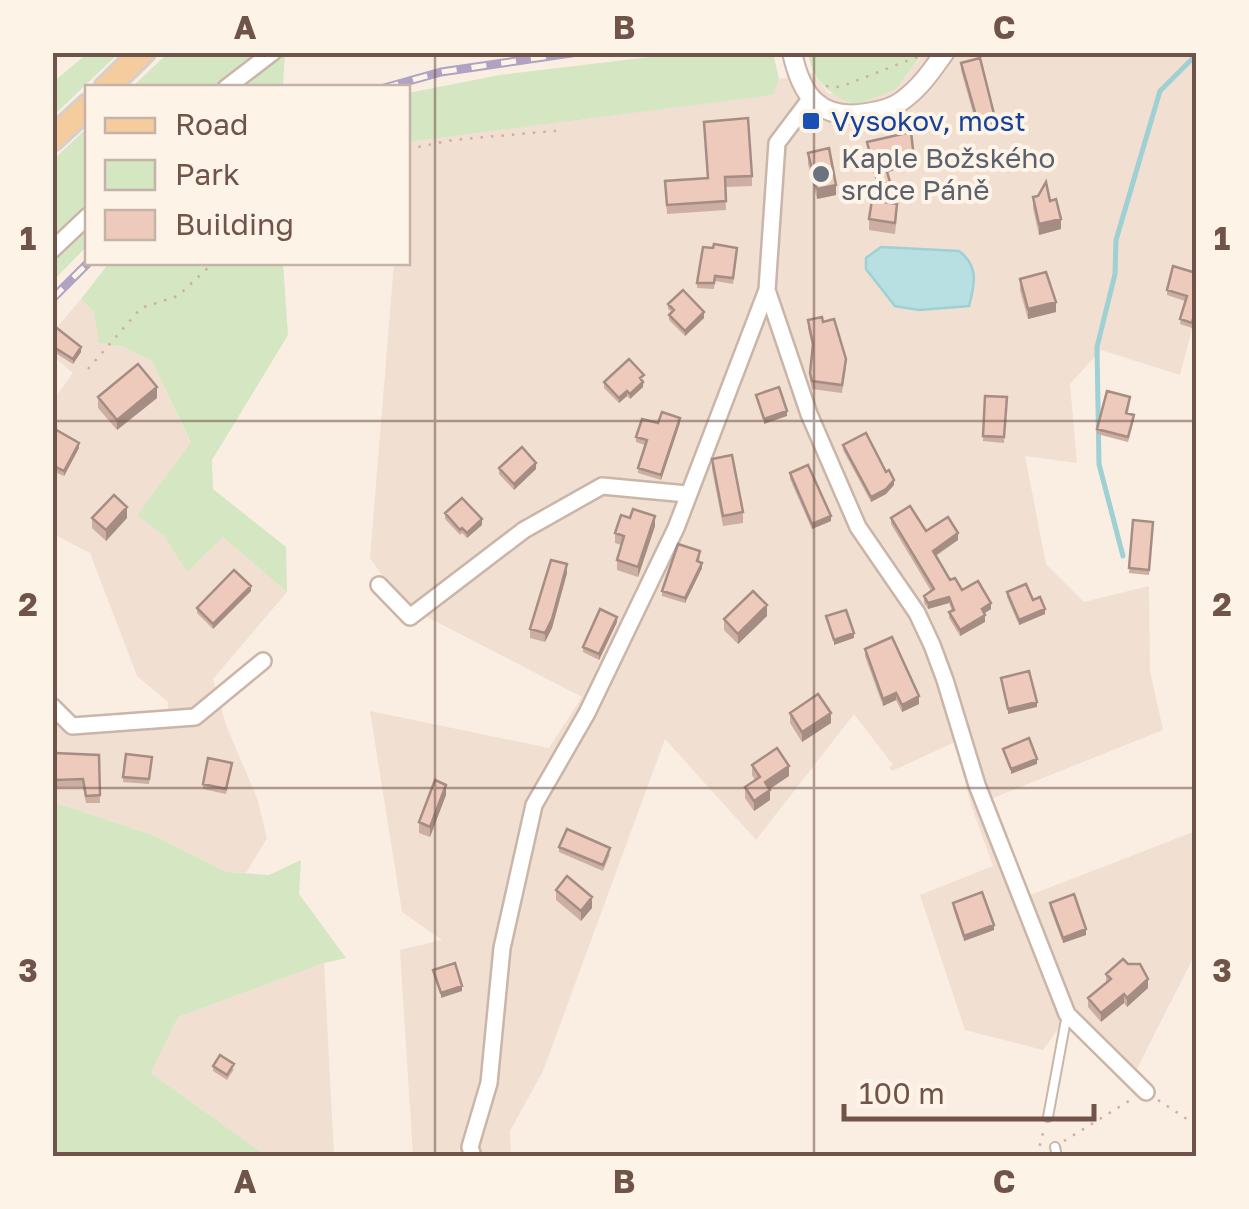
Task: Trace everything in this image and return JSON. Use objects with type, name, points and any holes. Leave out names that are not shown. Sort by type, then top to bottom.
[{"type":"main road","points":[[109,85],[143,52]]},
{"type":"main road","points":[[52,139],[85,109]]},
{"type":"street","points":[[230,85],[273,52]]},
{"type":"street","points":[[792,52],[803,85],[828,111],[840,114],[884,110],[900,103],[920,86],[945,52]]},
{"type":"street","points":[[473,1156],[470,1147],[489,1083],[502,948],[534,805],[586,712],[676,528],[766,290],[777,142],[803,85]]},
{"type":"street","points":[[52,250],[85,219]]},
{"type":"street","points":[[766,290],[809,414],[858,527],[917,613],[932,645],[976,785],[1067,1014],[1146,1092]]},
{"type":"street","points":[[380,585],[410,617],[524,530],[602,486],[687,494]]},
{"type":"street","points":[[52,706],[72,726],[194,717],[263,661]]},
{"type":"lane","points":[[1048,1117],[1067,1014]]},
{"type":"path","points":[[803,85],[840,88],[928,52]]},
{"type":"path","points":[[410,149],[454,140],[564,130]]},
{"type":"path","points":[[88,369],[141,308],[178,296],[211,265]]},
{"type":"path","points":[[1056,1152],[1146,1092],[1196,1125]]},
{"type":"path","points":[[1037,1156],[1048,1117]]},
{"type":"shaded area","points":[[924,53],[1196,53],[1196,314],[1180,375],[1101,350],[1070,384],[1077,463],[1025,456],[1046,564],[1084,602],[1149,586],[1150,671],[1163,730],[993,798],[1030,895],[1196,831],[1196,952],[1136,1071],[1072,1009],[1043,1050],[965,1030],[920,895],[993,866],[971,805],[955,742],[892,771],[889,767],[893,765],[854,714],[756,840],[665,739],[543,1071],[510,1131],[511,1156],[413,1156],[400,950],[442,940],[402,912],[370,711],[549,748],[582,697],[402,604],[370,558],[394,265],[410,265],[410,142],[772,95],[779,79],[812,73],[829,94],[896,89]]},
{"type":"shaded area","points":[[81,299],[94,312],[100,343],[121,346],[152,361],[191,444],[137,515],[164,536],[187,572],[223,537],[287,592],[213,679],[226,725],[257,798],[267,838],[246,873],[227,872],[155,836],[53,802],[52,715],[67,733],[169,728],[168,702],[137,676],[90,553],[53,534],[53,400],[73,373],[53,356],[53,332]]},
{"type":"shaded area","points":[[324,963],[334,1156],[266,1156],[151,1073],[178,1017]]},
{"type":"green space","points":[[808,52],[923,53],[896,89],[857,105],[824,86],[814,72]]},
{"type":"green space","points":[[88,53],[119,53],[53,116],[53,82]]},
{"type":"green space","points":[[168,53],[285,53],[283,85],[134,85]]},
{"type":"green space","points":[[683,53],[773,53],[779,79],[773,95],[410,142],[410,93],[500,75]]},
{"type":"green space","points":[[85,130],[85,248],[53,281],[53,160]]},
{"type":"green space","points":[[107,265],[283,265],[288,335],[212,460],[213,489],[286,547],[287,592],[223,537],[187,572],[164,536],[137,515],[191,443],[152,361],[121,346],[99,343],[94,312],[81,299]]},
{"type":"green space","points":[[53,802],[155,836],[227,872],[269,875],[301,860],[299,894],[346,958],[178,1017],[151,1073],[266,1156],[53,1156]]},
{"type":"water","points":[[881,247],[959,251],[973,269],[969,306],[919,310],[895,306],[866,269],[866,258]]},
{"type":"building","points":[[980,58],[996,122],[979,126],[961,63]]},
{"type":"building","points":[[748,118],[752,176],[725,177],[726,201],[667,205],[665,181],[708,178],[704,122]]},
{"type":"building","points":[[911,132],[914,158],[886,168],[890,182],[878,185],[867,142]]},
{"type":"building","name":"Kaple Božského srdce Páně","points":[[829,148],[836,185],[817,189],[808,153]]},
{"type":"building","points":[[1046,182],[1050,201],[1056,199],[1061,219],[1039,224],[1033,197],[1038,196]]},
{"type":"building","points":[[872,200],[897,204],[895,223],[869,219]]},
{"type":"building","points":[[714,244],[737,248],[733,278],[715,276],[714,283],[697,283],[703,247],[713,248]]},
{"type":"building","points":[[1173,266],[1196,273],[1192,323],[1180,319],[1187,296],[1167,290]]},
{"type":"building","points":[[1046,272],[1056,302],[1028,309],[1020,279]]},
{"type":"building","points":[[683,290],[704,312],[685,331],[669,315],[674,310],[668,304]]},
{"type":"building","points":[[822,317],[823,322],[834,319],[846,359],[842,385],[812,381],[813,344],[808,320]]},
{"type":"building","points":[[53,325],[81,347],[73,359],[52,346]]},
{"type":"building","points":[[629,359],[644,375],[640,378],[643,382],[619,398],[604,382]]},
{"type":"building","points":[[138,364],[157,387],[117,420],[98,397]]},
{"type":"building","points":[[779,387],[787,411],[764,419],[756,395]]},
{"type":"building","points":[[1107,391],[1130,397],[1126,413],[1134,415],[1128,437],[1097,429]]},
{"type":"building","points":[[985,396],[1007,397],[1004,437],[983,436]]},
{"type":"building","points":[[662,412],[680,418],[661,475],[638,468],[647,440],[636,437],[642,419],[658,423]]},
{"type":"building","points":[[53,428],[79,443],[64,471],[52,465]]},
{"type":"building","points":[[866,433],[894,480],[871,497],[843,445]]},
{"type":"building","points":[[522,447],[536,463],[514,484],[499,468]]},
{"type":"building","points":[[732,455],[743,512],[723,516],[712,459]]},
{"type":"building","points":[[808,465],[831,516],[812,524],[790,473]]},
{"type":"building","points":[[114,495],[127,507],[106,530],[92,518]]},
{"type":"building","points":[[462,498],[482,519],[467,533],[445,513]]},
{"type":"building","points":[[910,506],[926,531],[948,517],[958,533],[933,551],[950,580],[955,578],[962,590],[978,581],[991,603],[982,609],[985,615],[960,630],[949,612],[954,610],[949,597],[928,603],[924,596],[934,589],[891,518]]},
{"type":"building","points":[[633,509],[655,516],[638,567],[617,560],[624,536],[615,533],[621,515],[630,518]]},
{"type":"building","points":[[1133,520],[1153,522],[1149,570],[1129,568]]},
{"type":"building","points":[[678,544],[700,551],[697,561],[702,563],[685,598],[662,591]]},
{"type":"building","points":[[551,560],[567,564],[545,633],[530,629]]},
{"type":"building","points":[[234,570],[251,586],[213,624],[197,608]]},
{"type":"building","points":[[1026,584],[1033,600],[1040,597],[1045,609],[1019,620],[1007,592]]},
{"type":"building","points":[[753,591],[767,605],[738,634],[724,619]]},
{"type":"building","points":[[600,609],[617,617],[599,654],[583,647]]},
{"type":"building","points":[[846,610],[854,633],[834,640],[826,616]]},
{"type":"building","points":[[892,637],[919,696],[902,705],[896,693],[883,699],[865,649]]},
{"type":"building","points":[[1029,671],[1037,702],[1008,709],[1001,678]]},
{"type":"building","points":[[818,694],[831,713],[802,732],[790,713]]},
{"type":"building","points":[[1029,738],[1037,759],[1011,769],[1003,749]]},
{"type":"building","points":[[777,748],[789,766],[765,782],[770,790],[754,801],[745,787],[760,777],[752,765]]},
{"type":"building","points":[[55,753],[99,755],[100,795],[86,796],[83,779],[55,780]]},
{"type":"building","points":[[126,754],[152,757],[149,779],[123,777]]},
{"type":"building","points":[[208,758],[232,763],[226,789],[203,784]]},
{"type":"building","points":[[435,780],[446,785],[430,827],[419,822]]},
{"type":"building","points":[[567,829],[610,848],[603,865],[559,847]]},
{"type":"building","points":[[567,876],[592,897],[581,911],[556,890]]},
{"type":"building","points":[[982,892],[994,925],[964,936],[953,903]]},
{"type":"building","points":[[1074,894],[1086,929],[1063,938],[1050,903]]},
{"type":"building","points":[[1123,959],[1128,964],[1140,964],[1148,979],[1127,998],[1124,994],[1101,1013],[1088,998],[1111,979],[1106,974]]},
{"type":"building","points":[[455,963],[462,986],[441,993],[433,970]]},
{"type":"building","points":[[220,1055],[234,1064],[227,1075],[213,1066]]},
{"type":"waterway","points":[[1123,556],[1099,464],[1097,347],[1115,274],[1116,240],[1160,91],[1196,55]]},
{"type":"railway","points":[[395,85],[441,72],[578,52]]},
{"type":"railway","points":[[52,299],[86,265]]},
{"type":"place","name":"Vysokov, most","points":[[811,121]]},
{"type":"place","name":"Kaple Božského srdce Páně","points":[[821,174]]}]
